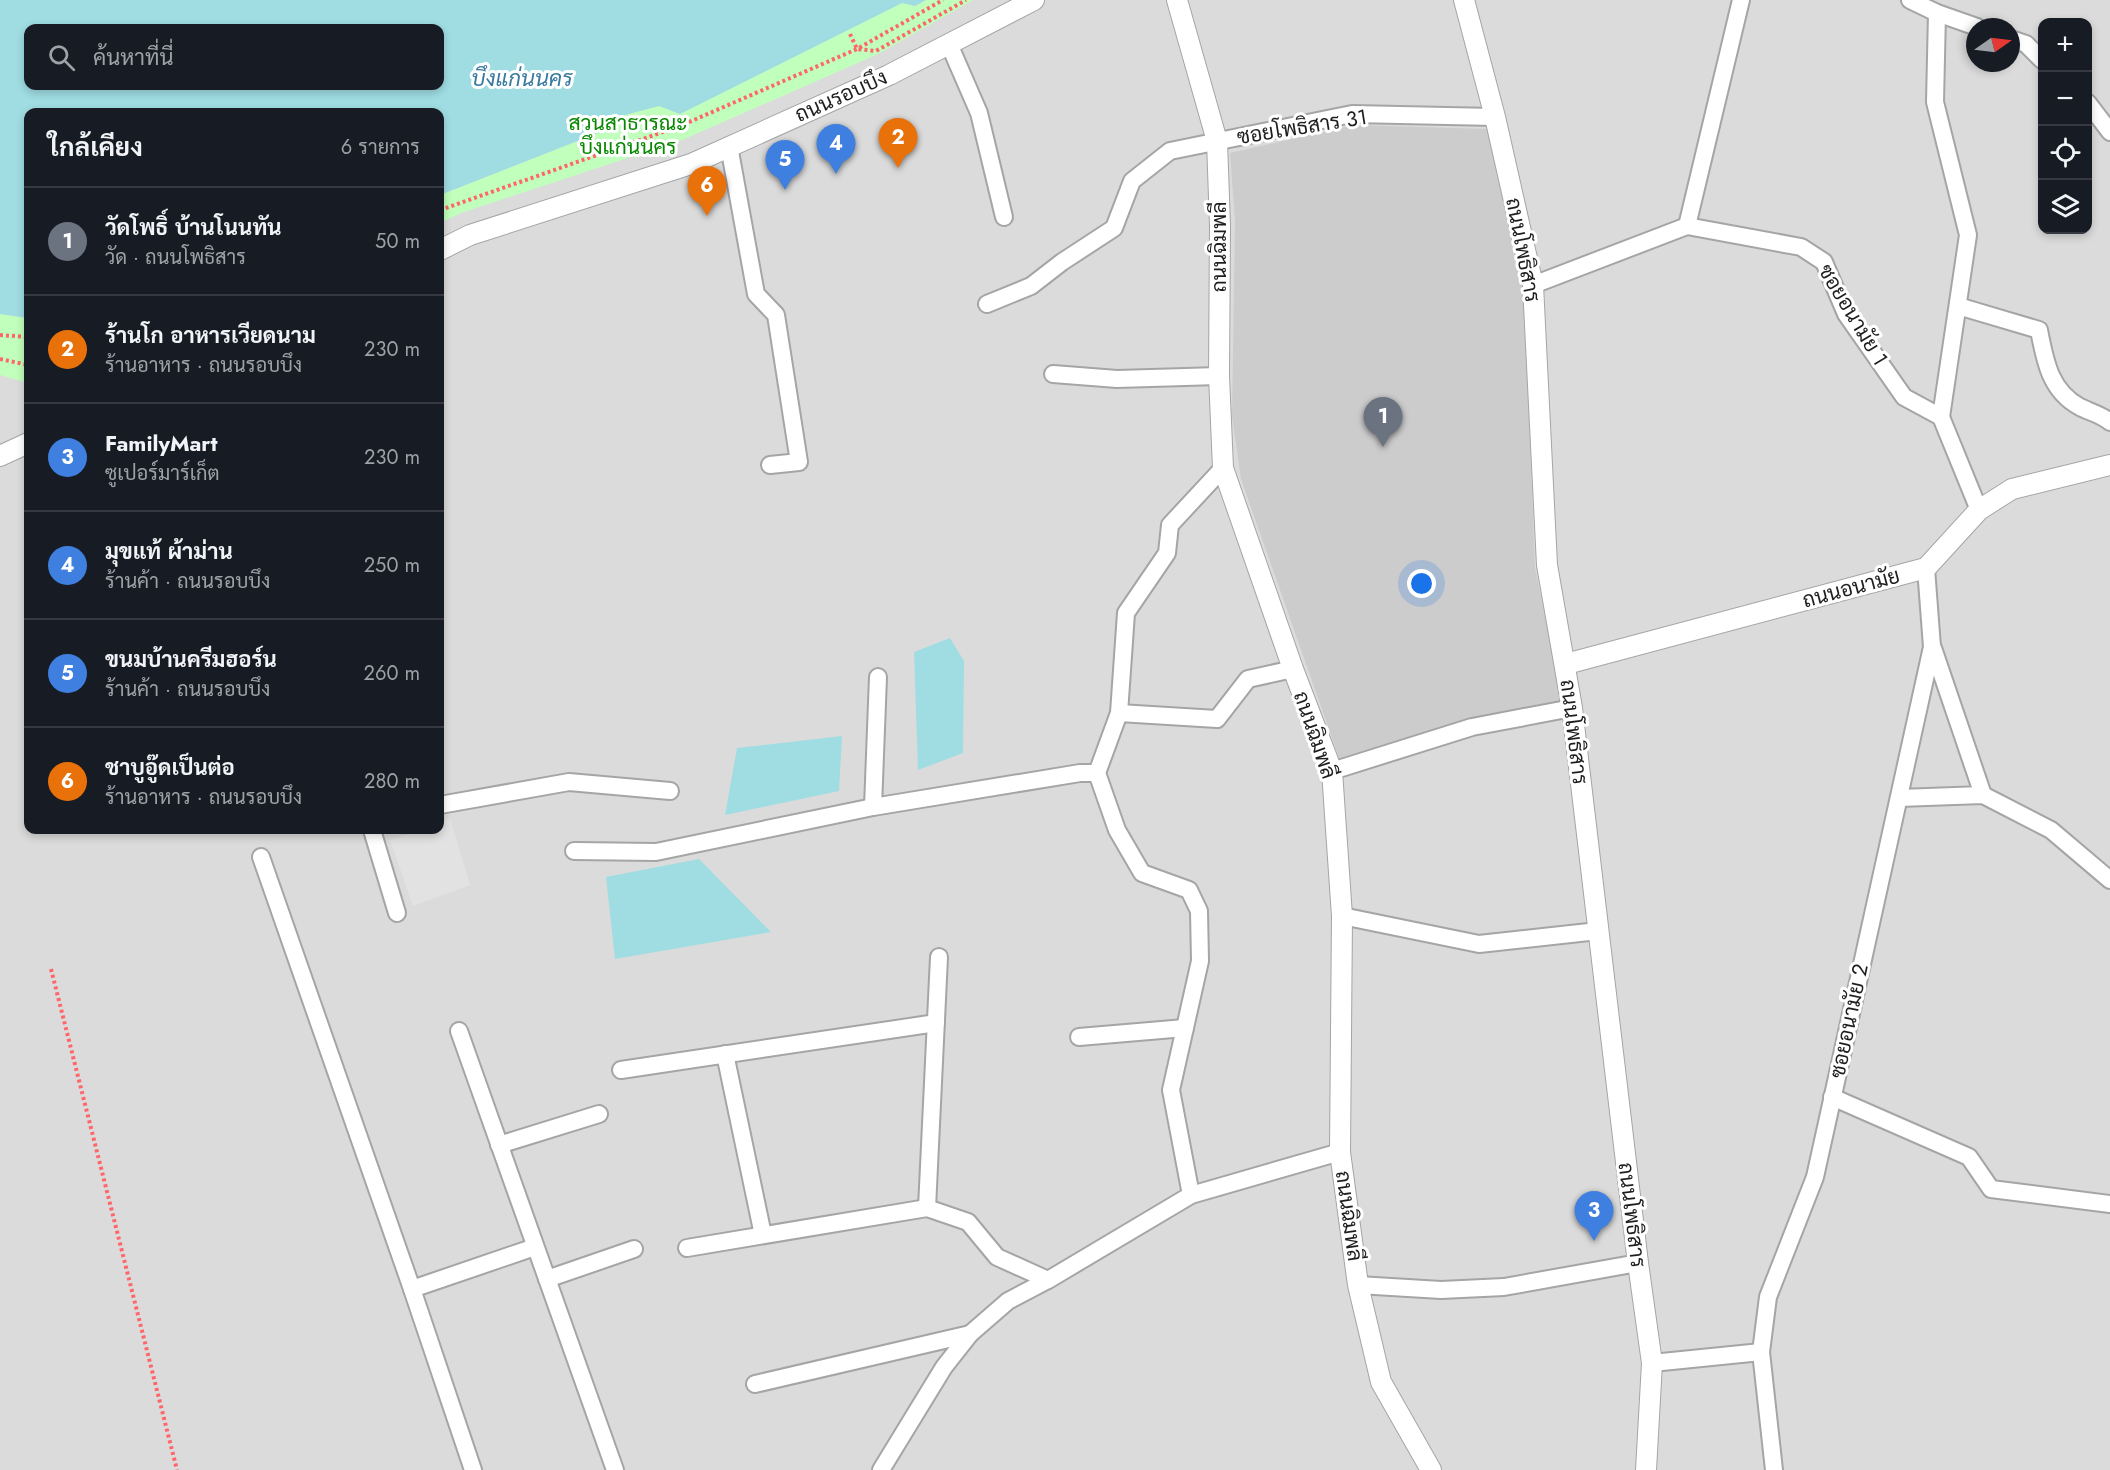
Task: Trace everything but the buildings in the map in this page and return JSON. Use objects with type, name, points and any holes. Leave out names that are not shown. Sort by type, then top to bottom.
[{"type":"street","name":"ถนนรอบบึง","points":[[444,248],[470,235],[691,164],[889,75],[1034,0]]},
{"type":"street","name":"ถนนฉิมพลี","points":[[1177,0],[1217,141],[1220,226],[1219,376],[1223,468],[1293,669],[1332,771],[1342,916],[1340,1152],[1358,1285],[1381,1382],[1431,1470]]},
{"type":"street","name":"ถนนโพธิสาร","points":[[1464,0],[1495,117],[1533,285],[1547,565],[1572,708],[1652,1363],[1646,1470]]},
{"type":"street","points":[[1533,285],[1687,226],[1740,0]]},
{"type":"street","points":[[1910,0],[1966,23]]},
{"type":"street","points":[[1937,13],[1935,102],[1968,235],[1941,417],[1979,510]]},
{"type":"street","points":[[2020,42],[2026,44],[2038,55]]},
{"type":"street","points":[[949,44],[979,113],[1004,217]]},
{"type":"street","points":[[2092,108],[2110,132]]},
{"type":"street","name":"ซอยโพธิสาร 31","points":[[987,304],[1031,286],[1062,262],[1114,228],[1132,181],[1170,151],[1352,114],[1495,117]]},
{"type":"street","points":[[729,146],[756,294],[776,315],[799,462],[770,465]]},
{"type":"street","name":"ซอยอนามัย 1","points":[[1687,226],[1801,247],[1824,262],[1846,314],[1904,397],[1941,417]]},
{"type":"street","points":[[1958,306],[2038,330],[2054,384],[2064,396],[2078,406],[2110,422]]},
{"type":"street","points":[[1053,374],[1117,379],[1219,376]]},
{"type":"street","points":[[0,456],[24,445]]},
{"type":"street","name":"ถนนอนามัย","points":[[1566,664],[1926,568],[1979,510],[2012,489],[2110,465]]},
{"type":"street","points":[[1191,1195],[1170,1090],[1200,961],[1199,911],[1189,890],[1142,873],[1117,830],[1097,773],[1119,713],[1126,613],[1167,553],[1170,525],[1223,468]]},
{"type":"street","name":"ซอยอนามัย 2","points":[[1774,1470],[1761,1352],[1768,1297],[1815,1177],[1932,647],[1926,568]]},
{"type":"street","points":[[1932,647],[1983,795]]},
{"type":"street","points":[[1119,713],[1217,719],[1248,679],[1293,669]]},
{"type":"street","points":[[873,807],[879,677]]},
{"type":"street","points":[[1332,771],[1472,727],[1572,708]]},
{"type":"street","points":[[574,850],[656,852],[873,807],[1080,773],[1097,773]]},
{"type":"street","points":[[444,804],[568,782],[670,791]]},
{"type":"street","points":[[1899,798],[1983,795],[2051,830],[2110,880]]},
{"type":"street","points":[[373,834],[397,912]]},
{"type":"street","points":[[261,858],[473,1470]]},
{"type":"street","points":[[1342,916],[1479,944],[1598,930]]},
{"type":"street","points":[[927,1208],[939,957]]},
{"type":"street","points":[[621,1070],[936,1023]]},
{"type":"street","points":[[1079,1038],[1185,1028]]},
{"type":"street","points":[[459,1031],[615,1470]]},
{"type":"street","points":[[725,1054],[763,1235]]},
{"type":"street","points":[[1832,1097],[1969,1157],[1991,1190],[2110,1204]]},
{"type":"street","points":[[499,1145],[599,1114]]},
{"type":"street","points":[[881,1470],[944,1367],[970,1334],[1008,1302],[1191,1195],[1340,1152]]},
{"type":"street","points":[[687,1248],[927,1208],[968,1222],[997,1257],[1048,1280]]},
{"type":"street","points":[[412,1289],[535,1247]]},
{"type":"street","points":[[548,1279],[634,1249]]},
{"type":"street","points":[[1358,1285],[1441,1290],[1504,1287],[1638,1263]]},
{"type":"street","points":[[755,1384],[970,1334]]},
{"type":"street","points":[[1652,1363],[1761,1352]]},
{"type":"path","points":[[444,209],[681,126],[858,49],[943,0]]},
{"type":"path","points":[[858,49],[876,51],[966,0]]},
{"type":"path","points":[[850,34],[858,49]]},
{"type":"path","points":[[0,336],[24,337]]},
{"type":"path","points":[[0,359],[24,364]]},
{"type":"path","points":[[51,969],[177,1470]]},
{"type":"shaded area","points":[[0,0],[2110,0],[2110,1470],[0,1470]]},
{"type":"shaded area","points":[[1353,125],[1488,129],[1524,286],[1535,567],[1562,701],[1471,718],[1339,758],[1241,479],[1232,416],[1235,221],[1230,153]]},
{"type":"shaded area","points":[[450,818],[470,885],[413,906],[390,840],[408,834],[444,834],[444,820]]},
{"type":"green space","name":"สวนสาธารณะ บึงแก่นนคร","points":[[926,0],[973,0],[878,54],[682,140],[461,213],[444,221],[444,193],[603,131],[617,117],[659,106],[680,114],[902,3],[915,6]]},
{"type":"green space","points":[[0,314],[24,317],[24,382],[0,375]]},
{"type":"water","name":"บึงแก่นนคร","points":[[0,0],[926,0],[915,6],[902,3],[680,114],[659,106],[617,117],[603,131],[444,193],[444,108],[24,108],[24,317],[0,314]]},
{"type":"water","points":[[950,638],[964,661],[963,753],[918,770],[914,652]]},
{"type":"water","points":[[842,736],[839,791],[725,815],[737,748]]},
{"type":"water","points":[[699,859],[771,932],[615,959],[606,877]]},
{"type":"place","name":"ร้านโก อาหารเวียดนาม","points":[[898,168]]},
{"type":"place","name":"มุขแท้ ผ้าม่าน","points":[[836,174]]},
{"type":"place","name":"ขนมบ้านครีมฮอร์น","points":[[785,190]]},
{"type":"place","name":"ชาบูอู๊ดเป็นต่อ","points":[[707,216]]},
{"type":"place","name":"วัดโพธิ์ บ้านโนนทัน","points":[[1383,447]]},
{"type":"place","name":"FamilyMart","points":[[1594,1241]]}]
